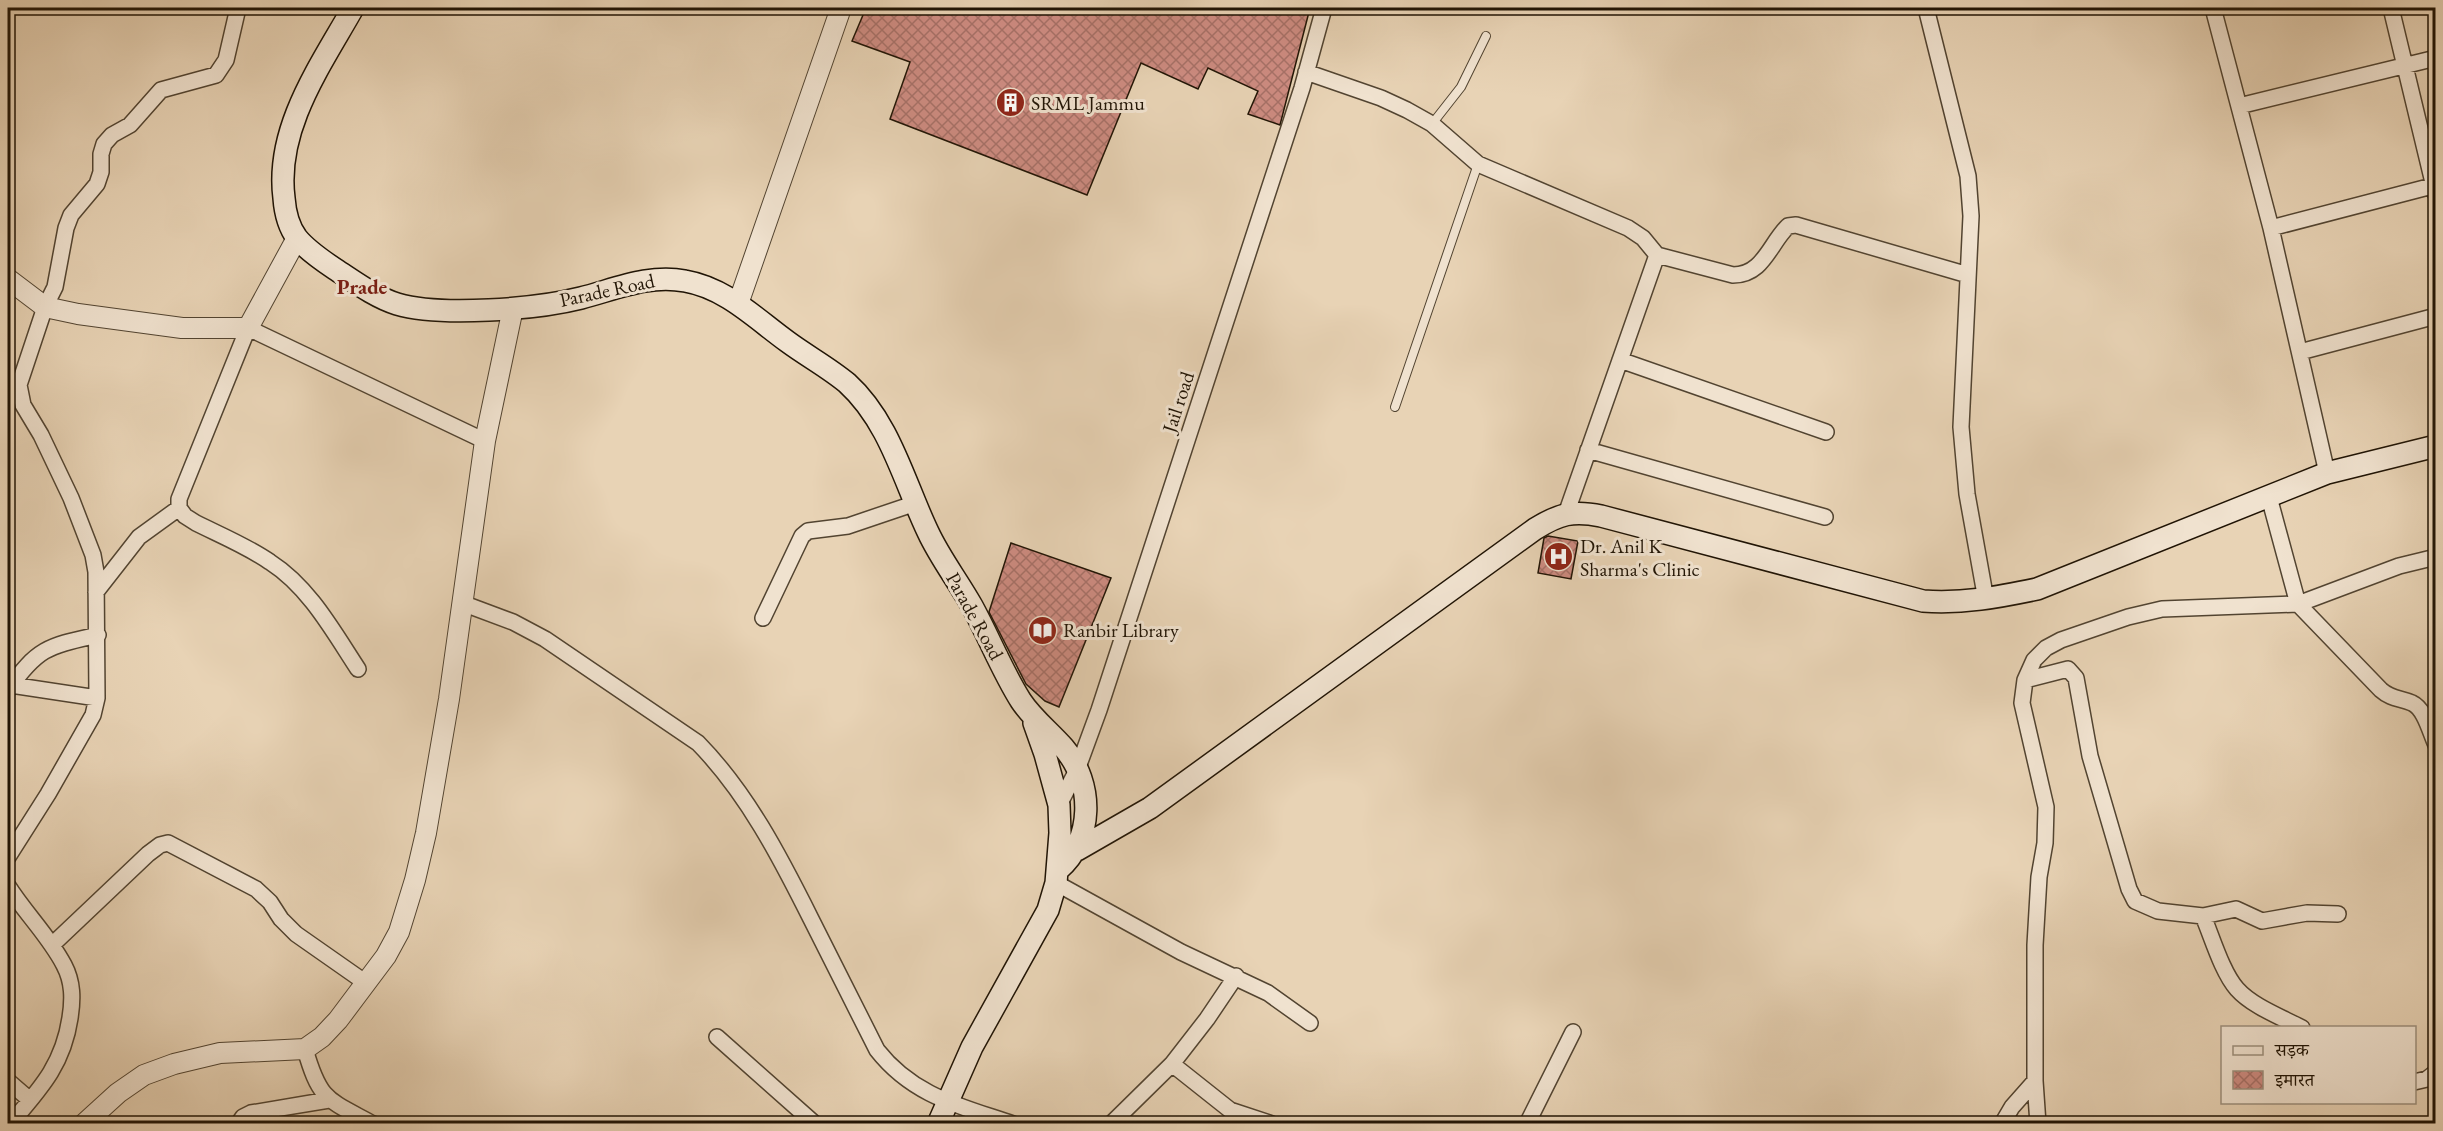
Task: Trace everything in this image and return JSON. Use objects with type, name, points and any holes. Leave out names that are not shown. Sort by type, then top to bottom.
[{"type":"main road","name":"Parade Road","points":[[353,8],[306,93],[288,133],[281,167],[283,194],[287,219],[297,238],[328,264],[362,287],[392,302],[428,310],[513,308],[578,299],[634,283],[663,278],[689,281],[715,290],[738,304],[844,381],[863,399],[893,450],[929,534],[972,606],[1019,698],[1032,717]]},
{"type":"main road","points":[[1077,849],[1150,808],[1526,536],[1550,520],[1566,513],[1601,516],[1923,601],[1942,603],[1986,600],[2037,589],[2327,473],[2436,446]]},
{"type":"main road","points":[[1032,717],[1064,748],[1077,770],[1084,791],[1087,811],[1084,833],[1077,849],[1057,876]]},
{"type":"main road","points":[[938,1124],[951,1110],[958,1082],[991,1010],[1048,909],[1057,876],[1059,805],[1032,717]]},
{"type":"street","points":[[8,856],[88,728],[98,698],[98,635],[93,555],[83,526],[41,435],[23,405],[19,385],[45,307],[55,287],[70,215],[97,184],[101,172],[100,154],[104,144],[112,135],[130,125],[161,90],[216,75],[226,60],[238,8]]},
{"type":"street","points":[[738,304],[841,8]]},
{"type":"street","name":"Jail road","points":[[1059,805],[1077,770],[1099,710],[1306,72],[1324,8]]},
{"type":"street","points":[[1926,8],[1968,176],[1971,216],[1961,427],[1967,494],[1986,600]]},
{"type":"street","points":[[2213,8],[2271,228],[2327,473]]},
{"type":"street","points":[[2271,228],[2435,189],[2391,8]]},
{"type":"street","points":[[2239,106],[2436,58]]},
{"type":"street","points":[[1306,72],[1381,98],[1432,124],[1478,164],[1628,228],[1643,238],[1657,255],[1733,275],[1743,275],[1756,269],[1788,226],[1796,225],[1968,275]]},
{"type":"street","points":[[297,238],[248,328],[179,499],[179,508],[196,523],[269,561],[282,571],[308,597],[358,669]]},
{"type":"street","points":[[1566,513],[1657,255]]},
{"type":"street","points":[[8,279],[45,307],[111,320],[182,328],[248,328],[484,441]]},
{"type":"street","points":[[84,1124],[118,1093],[144,1075],[174,1064],[220,1053],[305,1049],[330,1029],[366,983],[399,932],[426,833],[446,722],[484,441],[513,308]]},
{"type":"street","points":[[2300,352],[2436,316]]},
{"type":"street","points":[[1620,360],[1827,432]]},
{"type":"street","points":[[1588,450],[1825,517]]},
{"type":"street","points":[[2269,497],[2298,604],[2381,690],[2396,700],[2411,703],[2417,707],[2436,745]]},
{"type":"street","points":[[762,618],[802,536],[808,531],[857,524],[916,503]]},
{"type":"street","points":[[96,592],[139,537],[179,508]]},
{"type":"street","points":[[2038,1124],[2035,1081],[2035,945],[2039,877],[2047,822],[2046,807],[2022,703],[2025,680],[2034,660],[2046,648],[2061,640],[2128,617],[2162,609],[2298,604],[2399,566],[2436,557]]},
{"type":"street","points":[[462,603],[513,622],[545,639],[681,730],[716,762],[748,805],[785,867],[877,1050],[889,1065],[912,1084],[951,1110],[1013,1124]]},
{"type":"street","points":[[98,635],[52,645],[20,671],[9,688],[98,698]]},
{"type":"street","points":[[2025,680],[2068,669],[2076,678],[2090,756],[2129,889],[2135,901],[2157,911],[2203,916],[2236,909],[2262,921],[2307,913],[2338,914]]},
{"type":"street","points":[[52,945],[148,854],[160,845],[168,843],[256,889],[297,934],[366,983]]},
{"type":"street","points":[[1057,876],[1181,952],[1236,976],[1283,1002],[1310,1023]]},
{"type":"street","points":[[8,886],[52,945],[72,984],[72,1009],[61,1056],[10,1124]]},
{"type":"street","points":[[2203,916],[2230,979],[2237,989],[2248,998],[2298,1026]]},
{"type":"street","points":[[1111,1124],[1172,1064],[1207,1019],[1236,976]]},
{"type":"street","points":[[1527,1124],[1573,1032]]},
{"type":"street","points":[[717,1037],[815,1124]]},
{"type":"street","points":[[305,1049],[314,1079],[328,1100],[373,1124]]},
{"type":"street","points":[[1172,1064],[1230,1110],[1272,1124]]},
{"type":"street","points":[[2416,1082],[2427,1079],[2436,1072]]},
{"type":"street","points":[[2002,1124],[2012,1107],[2035,1081]]},
{"type":"street","points":[[8,1082],[30,1100]]},
{"type":"street","points":[[238,1124],[243,1117],[251,1113],[328,1100]]},
{"type":"lane","points":[[1432,124],[1461,87],[1486,36]]},
{"type":"lane","points":[[1395,407],[1478,164]]},
{"type":"building","name":"SRML Jammu","points":[[866,8],[1310,8],[1280,125],[1248,114],[1258,91],[1208,68],[1198,89],[1141,63],[1087,195],[890,119],[910,62],[852,41]]},
{"type":"building","points":[[1548,536],[1578,541],[1571,579],[1538,573],[1544,538]]},
{"type":"building","name":"Ranbir Library","points":[[1011,543],[1111,578],[1059,707],[1045,701],[1026,684],[989,612]]},
{"type":"place","name":"SRML Jammu","points":[[1010,103]]},
{"type":"place","name":"Dr. Anil K Sharma's Clinic","points":[[1559,557]]},
{"type":"place","name":"Ranbir Library","points":[[1042,630]]},
{"type":"district","name":"Prade","points":[[362,287]]}]
